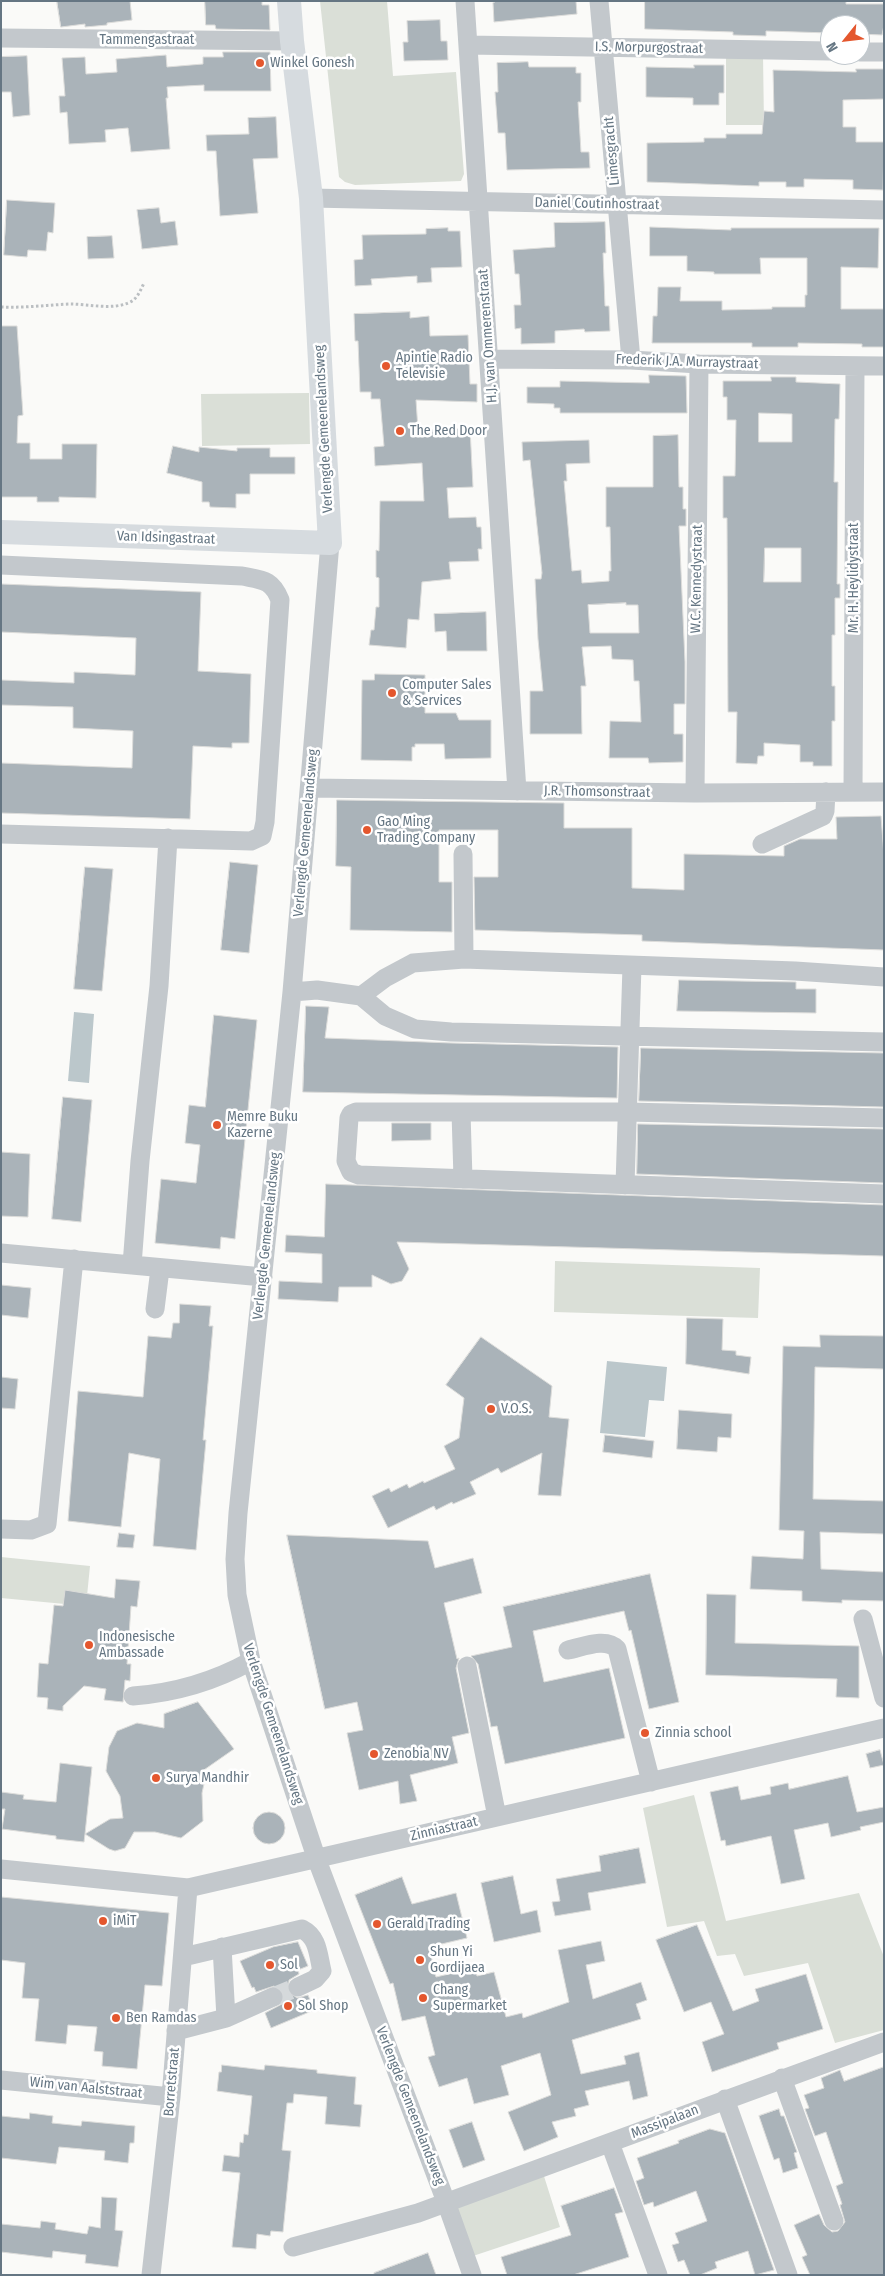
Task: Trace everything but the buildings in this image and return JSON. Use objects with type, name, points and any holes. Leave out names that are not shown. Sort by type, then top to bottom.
[{"type":"main road","name":"Verlengde Gemeenelandsweg","points":[[277,1],[292,41]]},
{"type":"main road","name":"Verlengde Gemeenelandsweg","points":[[289,1],[311,198],[330,543]]},
{"type":"main road","name":"Van Idsingastraat","points":[[1,532],[330,543]]},
{"type":"street","name":"H.J. van Ommerenstraat","points":[[466,1],[477,202],[490,359],[517,791]]},
{"type":"street","name":"Limesgracht","points":[[599,1],[631,360]]},
{"type":"street","name":"Tammengastraat","points":[[1,38],[292,41]]},
{"type":"street","name":"I.S. Morpurgostraat","points":[[468,44],[820,51]]},
{"type":"street","points":[[870,52],[884,52]]},
{"type":"street","name":"Daniel Coutinhostraat","points":[[311,198],[884,210]]},
{"type":"street","name":"Frederik J.A. Murraystraat","points":[[490,359],[631,360],[699,364],[884,366]]},
{"type":"street","name":"W.C. Kennedystraat","points":[[695,793],[699,364]]},
{"type":"street","name":"Mr. H. Heylidystraat","points":[[853,791],[855,366]]},
{"type":"street","name":"Verlengde Gemeenelandsweg","points":[[330,543],[311,788],[292,992],[235,1559],[237,1595],[251,1661],[317,1860],[472,2275]]},
{"type":"street","points":[[1,565],[242,576],[267,581],[276,589],[280,600],[275,694],[265,822],[262,836],[252,841],[1,834]]},
{"type":"street","name":"J.R. Thomsonstraat","points":[[311,788],[695,793],[884,792]]},
{"type":"street","points":[[762,844],[824,815],[826,792]]},
{"type":"street","points":[[132,1265],[140,1161],[159,986],[168,838]]},
{"type":"street","points":[[463,854],[464,959]]},
{"type":"street","points":[[361,996],[385,978],[413,963],[464,959],[795,971],[884,977]]},
{"type":"street","points":[[625,1185],[632,966]]},
{"type":"street","points":[[292,992],[317,990],[361,996],[384,1016],[415,1029],[884,1042]]},
{"type":"street","points":[[884,1118],[627,1112],[353,1112],[349,1118],[346,1161],[348,1169],[355,1174],[884,1194]]},
{"type":"street","points":[[461,1112],[463,1178]]},
{"type":"street","points":[[1,1253],[263,1277]]},
{"type":"street","points":[[1,1529],[31,1530],[47,1524],[74,1259]]},
{"type":"street","points":[[155,1309],[160,1269]]},
{"type":"street","points":[[863,1619],[884,1698]]},
{"type":"street","points":[[568,1650],[605,1643],[612,1644],[617,1649],[651,1782]]},
{"type":"street","points":[[133,1696],[158,1694],[227,1674],[251,1661]]},
{"type":"street","points":[[467,1666],[497,1817]]},
{"type":"street","name":"Zinniastraat","points":[[1,1869],[188,1888],[317,1860],[884,1728]]},
{"type":"street","name":"Borretstraat","points":[[151,2275],[171,2097],[188,1888]]},
{"type":"street","points":[[183,1957],[302,1928],[310,1933],[316,1942],[322,1971],[315,1979],[298,1986]]},
{"type":"street","points":[[318,1952],[347,1940]]},
{"type":"street","points":[[222,1948],[226,2018]]},
{"type":"street","points":[[176,2031],[226,2018],[273,1997]]},
{"type":"street","name":"Massipalaan","points":[[293,2247],[418,2213],[884,2042]]},
{"type":"street","points":[[782,2078],[834,2221]]},
{"type":"street","name":"Wim van Aalststraat","points":[[1,2080],[171,2097]]},
{"type":"street","points":[[725,2099],[788,2275]]},
{"type":"street","points":[[610,2143],[658,2275]]},
{"type":"path","points":[[1,307],[17,308],[70,304],[121,306],[130,303],[138,296],[144,283]]},
{"type":"shaded area","points":[[320,1],[387,1],[393,76],[456,72],[464,174],[461,181],[355,185],[345,182],[339,177]]},
{"type":"shaded area","points":[[726,55],[763,55],[764,125],[726,125]]},
{"type":"shaded area","points":[[309,393],[310,444],[202,446],[201,394]]},
{"type":"shaded area","points":[[74,1012],[94,1014],[89,1083],[68,1081]]},
{"type":"shaded area","points":[[555,1261],[760,1268],[758,1318],[554,1312]]},
{"type":"shaded area","points":[[607,1361],[667,1367],[664,1401],[649,1400],[645,1437],[600,1433]]},
{"type":"shaded area","points":[[1,1557],[90,1566],[86,1606],[1,1598]]},
{"type":"shaded area","points":[[694,1795],[726,1921],[859,1893],[884,1957],[884,2030],[835,2043],[808,1963],[744,1976],[735,1954],[717,1956],[704,1921],[667,1927],[643,1808]]},
{"type":"shaded area","points":[[543,2173],[560,2227],[473,2256],[456,2204]]},
{"type":"tunnel","points":[[273,1997],[298,1987]]},
{"type":"place","name":"Winkel Gonesh","points":[[260,63]]},
{"type":"place","name":"Apintie Radio Televisie","points":[[386,366]]},
{"type":"place","name":"The Red Door","points":[[400,431]]},
{"type":"place","name":"Computer Sales & Services","points":[[392,693]]},
{"type":"place","name":"Gao Ming Trading Company","points":[[367,830]]},
{"type":"place","name":"Memre Buku Kazerne","points":[[217,1125]]},
{"type":"place","name":"V.O.S.","points":[[491,1409]]},
{"type":"place","name":"Indonesische Ambassade","points":[[89,1645]]},
{"type":"place","name":"Zinnia school","points":[[645,1733]]},
{"type":"place","name":"Zenobia NV","points":[[374,1754]]},
{"type":"place","name":"Surya Mandhir","points":[[156,1778]]},
{"type":"place","name":"iMiT","points":[[103,1921]]},
{"type":"place","name":"Gerald Trading","points":[[377,1924]]},
{"type":"place","name":"Shun Yi Gordijaea","points":[[420,1960]]},
{"type":"place","name":"Sol","points":[[270,1965]]},
{"type":"place","name":"Chang Supermarket","points":[[423,1998]]},
{"type":"place","name":"Sol Shop","points":[[288,2006]]},
{"type":"place","name":"Ben Ramdas","points":[[116,2018]]}]
